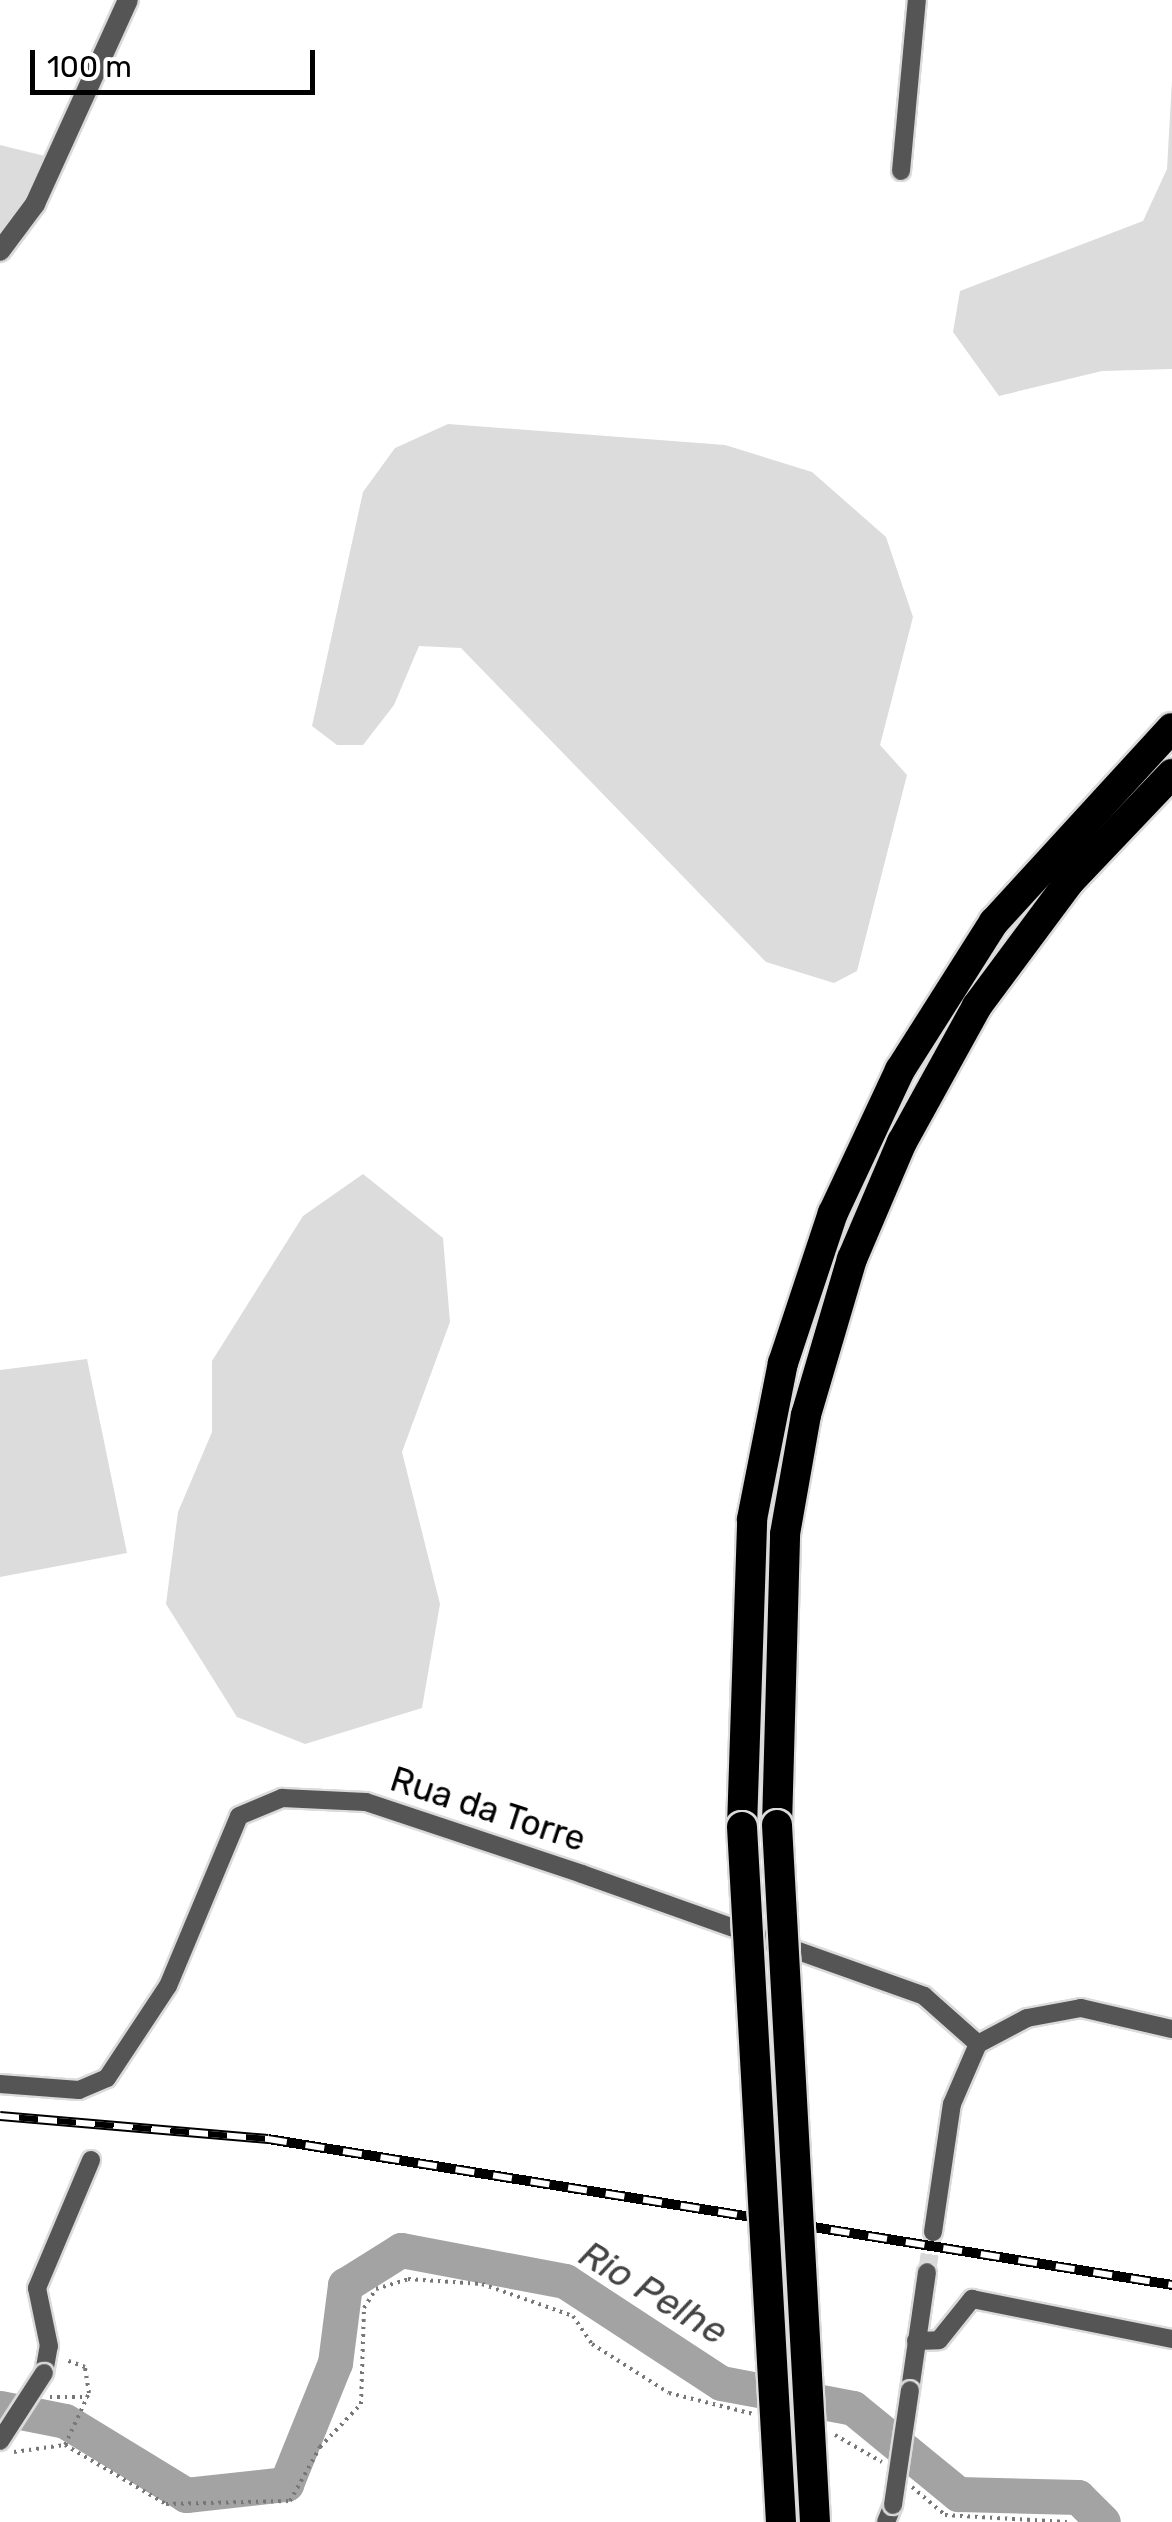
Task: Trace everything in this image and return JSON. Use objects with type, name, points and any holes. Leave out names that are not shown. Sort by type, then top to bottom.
[{"type":"highway","points":[[781,2522],[742,1827],[752,1519],[783,1363],[828,1225],[900,1070],[994,922],[1172,728]]},
{"type":"highway","points":[[815,2522],[777,1825],[785,1534],[806,1415],[852,1259],[902,1142],[977,1006],[1070,881],[1172,774]]},
{"type":"street","points":[[0,252],[35,204],[128,0]]},
{"type":"street","points":[[901,171],[917,0]]},
{"type":"street","name":"Rua da Torre","points":[[0,2084],[79,2090],[107,2078],[168,1986],[238,1816],[282,1798],[366,1802],[582,1874],[924,1996],[978,2044]]},
{"type":"street","points":[[933,2232],[952,2104],[978,2044],[1028,2018],[1081,2008],[1172,2029]]},
{"type":"street","points":[[0,2441],[46,2366],[37,2288],[92,2160]]},
{"type":"street","points":[[890,2514],[927,2272]]},
{"type":"street","points":[[916,2341],[939,2340],[972,2298],[1172,2339]]},
{"type":"path","points":[[0,2455],[64,2444],[166,2504],[290,2501],[320,2446],[360,2404],[364,2308],[376,2289],[408,2279],[482,2284],[572,2316],[592,2344],[669,2393],[763,2417]]},
{"type":"path","points":[[46,2366],[84,2367],[84,2412],[64,2444]]},
{"type":"path","points":[[819,2431],[856,2440],[886,2465]]},
{"type":"path","points":[[901,2478],[945,2514],[1066,2522]]},
{"type":"shaded area","points":[[1172,80],[1172,369],[1102,371],[999,396],[953,332],[960,291],[1143,221],[1167,169]]},
{"type":"shaded area","points":[[0,145],[57,159],[0,251]]},
{"type":"shaded area","points":[[448,424],[725,445],[812,472],[886,537],[913,617],[880,745],[907,775],[857,971],[834,983],[766,962],[461,648],[419,646],[394,705],[363,745],[337,745],[312,726],[363,492],[395,448]]},
{"type":"shaded area","points":[[363,1174],[443,1238],[450,1322],[402,1452],[440,1604],[422,1708],[305,1744],[237,1717],[166,1604],[178,1512],[212,1432],[212,1361],[303,1216]]},
{"type":"shaded area","points":[[87,1359],[127,1553],[0,1577],[0,1370]]},
{"type":"waterway","name":"Rio Pelhe","points":[[0,2408],[65,2421],[186,2495],[286,2484],[335,2363],[345,2285],[401,2250],[565,2281],[721,2383],[853,2408],[958,2494],[1078,2497],[1103,2522]]},
{"type":"tunnel","points":[[927,2272],[933,2232]]},
{"type":"railway","points":[[0,2116],[268,2139],[1172,2285]]}]
